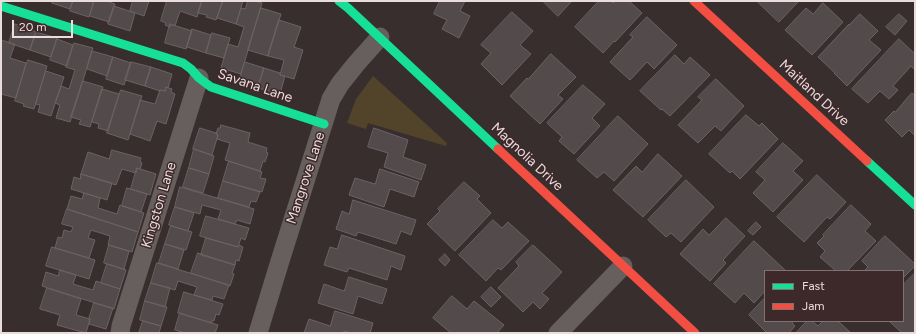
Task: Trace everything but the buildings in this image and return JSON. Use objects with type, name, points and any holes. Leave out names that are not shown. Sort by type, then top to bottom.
[{"type":"street","name":"Magnolia Drive","points":[[339,1],[695,333]]},
{"type":"street","name":"Maitland Drive","points":[[694,1],[915,205]]},
{"type":"street","name":"Savana Lane","points":[[1,6],[183,62],[199,78],[211,87],[324,124]]},
{"type":"street","name":"Mangrove Lane","points":[[258,333],[331,99],[340,84],[356,64],[380,38]]},
{"type":"street","name":"Kingston Lane","points":[[120,333],[199,78]]},
{"type":"street","points":[[558,333],[623,266]]},
{"type":"shaded area","points":[[373,76],[447,143],[446,146],[368,123],[366,129],[347,123],[356,99]]},
{"type":"traffic: fast","points":[[339,1],[498,149]]},
{"type":"traffic: fast","points":[[1,6],[183,63],[211,87],[324,124]]},
{"type":"traffic: fast","points":[[867,161],[915,205]]},
{"type":"traffic: jam","points":[[694,1],[867,161]]},
{"type":"traffic: jam","points":[[498,149],[695,333]]}]
